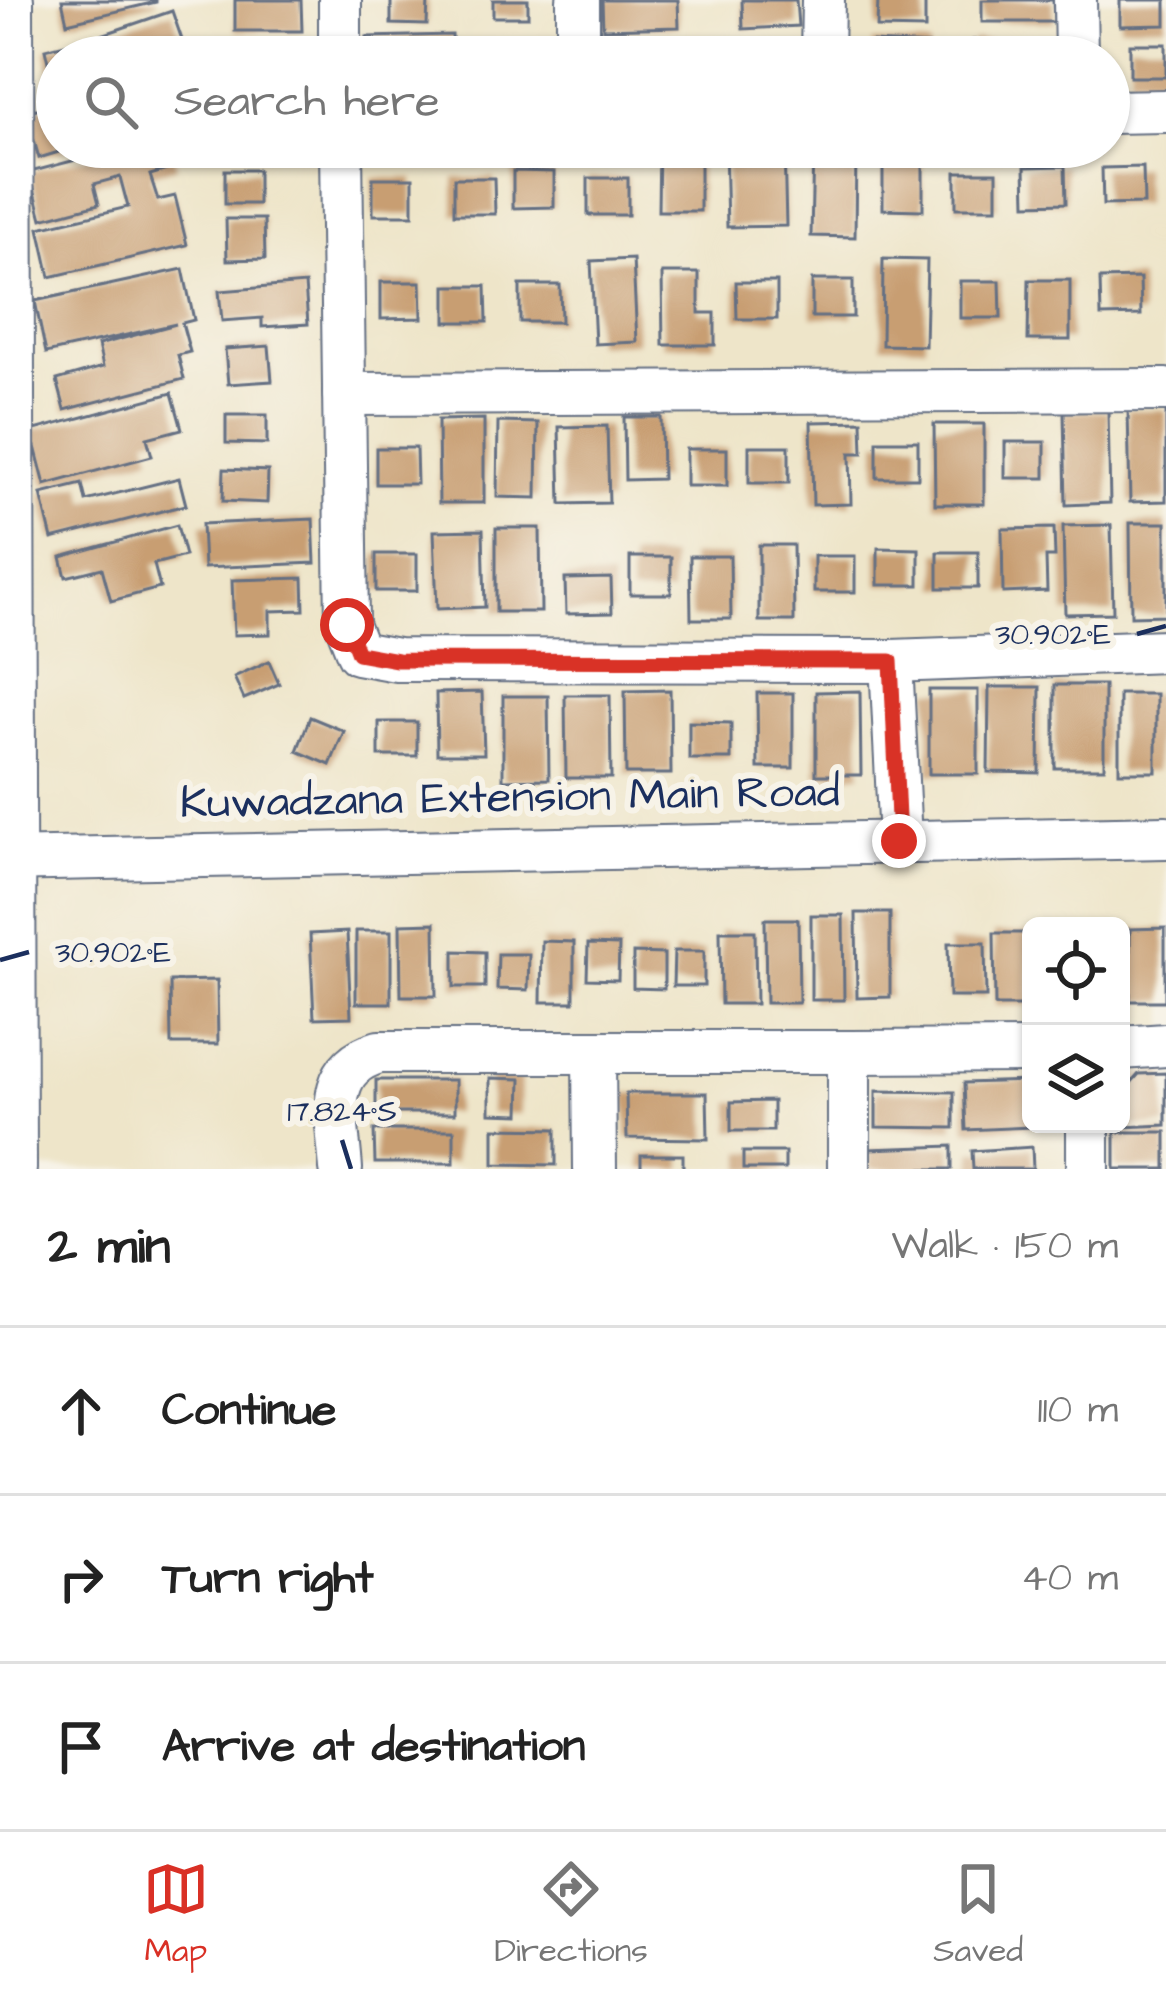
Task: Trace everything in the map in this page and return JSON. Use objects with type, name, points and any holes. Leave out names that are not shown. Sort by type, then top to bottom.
[{"type":"street","points":[[12,0],[6,860],[15,1169]]},
{"type":"street","points":[[340,0],[340,36]]},
{"type":"street","points":[[578,0],[578,36]]},
{"type":"street","points":[[822,36],[823,0]]},
{"type":"street","points":[[1075,0],[1076,36]]},
{"type":"street","points":[[1130,112],[1166,111]]},
{"type":"street","points":[[341,168],[347,625],[358,653],[397,660],[891,661],[1166,651]]},
{"type":"street","points":[[344,394],[1166,390]]},
{"type":"street","points":[[891,661],[899,841]]},
{"type":"street","name":"Kuwadzana Extension Main Road","points":[[6,860],[1166,837]]},
{"type":"street","points":[[1130,1047],[1166,1045]]},
{"type":"street","points":[[340,1169],[337,1086],[355,1059],[379,1052],[1022,1051]]},
{"type":"street","points":[[849,1052],[849,1169]]},
{"type":"street","points":[[594,1053],[595,1169]]},
{"type":"street","points":[[1088,1133],[1088,1169]]},
{"type":"building","points":[[62,0],[156,0],[156,2],[67,23]]},
{"type":"building","points":[[235,0],[301,0],[302,31],[235,31]]},
{"type":"building","points":[[391,0],[428,0],[427,25],[391,24]]},
{"type":"building","points":[[493,0],[528,0],[528,17],[493,17]]},
{"type":"building","points":[[602,0],[678,0],[679,27],[603,29]]},
{"type":"building","points":[[742,0],[796,0],[798,26],[743,29]]},
{"type":"building","points":[[878,0],[925,0],[925,29],[877,28]]},
{"type":"building","points":[[982,0],[1053,0],[1054,22],[982,22]]},
{"type":"building","points":[[1120,0],[1166,0],[1166,25],[1120,26]]},
{"type":"building","points":[[172,11],[181,36],[99,36]]},
{"type":"building","points":[[1130,44],[1166,44],[1166,77],[1130,77]]},
{"type":"building","points":[[36,109],[36,147],[26,112]]},
{"type":"building","points":[[1143,167],[1144,204],[1103,205],[1102,168]]},
{"type":"building","points":[[174,168],[150,175],[158,200],[175,196],[187,245],[50,277],[39,228],[128,207],[120,177],[94,184],[99,204],[42,219],[30,172]]},
{"type":"building","points":[[659,168],[700,168],[700,211],[658,211]]},
{"type":"building","points":[[726,168],[785,168],[786,226],[727,227]]},
{"type":"building","points":[[813,168],[856,168],[855,237],[811,236]]},
{"type":"building","points":[[883,168],[923,168],[923,210],[883,209]]},
{"type":"building","points":[[1025,168],[1065,168],[1066,203],[1026,204]]},
{"type":"building","points":[[225,170],[258,170],[258,204],[225,204]]},
{"type":"building","points":[[513,171],[554,172],[554,207],[513,208]]},
{"type":"building","points":[[956,172],[997,172],[997,208],[956,208]]},
{"type":"building","points":[[373,178],[413,178],[413,215],[373,215]]},
{"type":"building","points":[[454,178],[494,178],[495,214],[454,214]]},
{"type":"building","points":[[588,178],[628,178],[628,215],[588,215]]},
{"type":"building","points":[[226,219],[264,219],[265,259],[227,260]]},
{"type":"building","points":[[633,259],[637,342],[595,344],[591,261]]},
{"type":"building","points":[[883,259],[927,260],[925,346],[882,345]]},
{"type":"building","points":[[183,269],[194,320],[182,323],[190,352],[178,355],[184,379],[65,410],[57,380],[103,367],[98,345],[176,324],[46,353],[35,301]]},
{"type":"building","points":[[662,273],[699,273],[699,313],[715,313],[715,345],[663,345]]},
{"type":"building","points":[[1140,278],[1141,315],[1101,316],[1100,279]]},
{"type":"building","points":[[812,280],[853,280],[853,317],[812,317]]},
{"type":"building","points":[[1029,280],[1070,280],[1070,340],[1028,340]]},
{"type":"building","points":[[960,281],[1000,281],[1001,318],[960,318]]},
{"type":"building","points":[[381,282],[421,282],[422,318],[381,319]]},
{"type":"building","points":[[736,282],[777,282],[777,319],[737,319]]},
{"type":"building","points":[[305,284],[308,324],[262,327],[262,318],[222,321],[219,291]]},
{"type":"building","points":[[520,285],[560,285],[561,322],[520,322]]},
{"type":"building","points":[[446,286],[486,286],[487,322],[446,322]]},
{"type":"building","points":[[269,346],[272,381],[228,384],[225,349]]},
{"type":"building","points":[[172,393],[182,429],[147,438],[152,456],[45,485],[31,431]]},
{"type":"building","points":[[1128,410],[1166,410],[1166,501],[1130,502]]},
{"type":"building","points":[[1108,411],[1110,503],[1066,505],[1064,412]]},
{"type":"building","points":[[226,415],[267,415],[267,444],[226,443]]},
{"type":"building","points":[[624,417],[661,417],[662,479],[625,480]]},
{"type":"building","points":[[484,419],[484,503],[439,503],[438,420]]},
{"type":"building","points":[[862,421],[863,453],[850,453],[851,504],[813,505],[811,422]]},
{"type":"building","points":[[498,422],[538,423],[537,498],[497,497]]},
{"type":"building","points":[[934,424],[984,424],[984,504],[935,504]]},
{"type":"building","points":[[607,426],[609,503],[561,504],[559,427]]},
{"type":"building","points":[[877,441],[918,441],[918,478],[877,478]]},
{"type":"building","points":[[1005,442],[1045,442],[1045,478],[1005,478]]},
{"type":"building","points":[[749,446],[789,446],[789,483],[749,483]]},
{"type":"building","points":[[376,448],[416,448],[417,484],[376,484]]},
{"type":"building","points":[[686,449],[727,449],[727,486],[686,486]]},
{"type":"building","points":[[224,469],[268,471],[267,503],[223,501]]},
{"type":"building","points":[[179,478],[186,505],[52,539],[41,494],[82,484],[86,501]]},
{"type":"building","points":[[313,519],[315,563],[204,568],[202,524]]},
{"type":"building","points":[[1130,523],[1166,523],[1166,615],[1131,616]]},
{"type":"building","points":[[177,525],[185,556],[154,564],[160,588],[111,601],[102,568],[66,577],[61,557]]},
{"type":"building","points":[[1111,525],[1113,613],[1065,614],[1063,526]]},
{"type":"building","points":[[496,528],[540,528],[541,612],[496,612]]},
{"type":"building","points":[[1054,528],[1055,557],[1046,557],[1047,591],[1003,593],[1002,529]]},
{"type":"building","points":[[483,530],[485,607],[437,609],[434,531]]},
{"type":"building","points":[[759,545],[793,545],[794,621],[759,621]]},
{"type":"building","points":[[878,548],[919,549],[919,585],[878,585]]},
{"type":"building","points":[[938,552],[978,552],[978,588],[938,588]]},
{"type":"building","points":[[376,554],[417,554],[417,591],[376,591]]},
{"type":"building","points":[[690,556],[730,556],[731,619],[691,619]]},
{"type":"building","points":[[814,556],[855,556],[855,592],[814,592]]},
{"type":"building","points":[[630,557],[671,557],[671,594],[630,594]]},
{"type":"building","points":[[303,578],[304,610],[270,611],[270,634],[234,635],[232,580]]},
{"type":"building","points":[[611,578],[612,613],[566,614],[565,579]]},
{"type":"building","points":[[269,661],[279,684],[244,699],[234,677]]},
{"type":"building","points":[[1055,685],[1104,685],[1104,768],[1055,768]]},
{"type":"building","points":[[989,687],[1040,687],[1039,773],[988,772]]},
{"type":"building","points":[[670,690],[671,774],[626,774],[625,691]]},
{"type":"building","points":[[929,690],[978,690],[978,774],[929,774]]},
{"type":"building","points":[[860,691],[861,775],[816,775],[816,692]]},
{"type":"building","points":[[482,692],[484,754],[437,754],[436,693]]},
{"type":"building","points":[[757,693],[793,693],[793,768],[758,768]]},
{"type":"building","points":[[1119,694],[1156,694],[1156,772],[1119,772]]},
{"type":"building","points":[[565,695],[610,695],[611,778],[566,778]]},
{"type":"building","points":[[503,696],[548,696],[549,779],[503,780]]},
{"type":"building","points":[[310,717],[344,731],[330,765],[297,751]]},
{"type":"building","points":[[379,722],[417,722],[417,756],[379,756]]},
{"type":"building","points":[[689,722],[731,723],[731,759],[689,759]]},
{"type":"building","points":[[856,913],[890,913],[890,997],[857,998]]},
{"type":"building","points":[[811,915],[843,915],[844,1000],[811,1000]]},
{"type":"building","points":[[765,919],[798,919],[799,1003],[766,1003]]},
{"type":"building","points":[[435,923],[436,996],[401,996],[400,924]]},
{"type":"building","points":[[1165,928],[1165,1001],[1130,1001],[1130,929]]},
{"type":"building","points":[[356,931],[391,931],[391,1003],[356,1003]]},
{"type":"building","points":[[720,931],[755,931],[756,1004],[721,1004]]},
{"type":"building","points":[[347,932],[351,1017],[314,1018],[310,934]]},
{"type":"building","points":[[994,933],[1022,933],[1022,1006],[995,1006]]},
{"type":"building","points":[[542,941],[574,942],[574,1002],[541,1002]]},
{"type":"building","points":[[948,943],[985,943],[986,997],[949,997]]},
{"type":"building","points":[[588,944],[619,945],[618,980],[587,979]]},
{"type":"building","points":[[454,951],[485,952],[485,987],[454,987]]},
{"type":"building","points":[[674,951],[704,951],[704,986],[673,986]]},
{"type":"building","points":[[633,953],[664,954],[664,989],[633,988]]},
{"type":"building","points":[[498,954],[529,954],[528,990],[497,989]]},
{"type":"building","points":[[217,980],[218,1044],[171,1044],[170,981]]},
{"type":"building","points":[[1166,1073],[1166,1125],[1130,1127],[1130,1084],[1139,1074]]},
{"type":"building","points":[[490,1078],[521,1079],[520,1114],[490,1113]]},
{"type":"building","points":[[376,1080],[455,1080],[455,1113],[376,1113]]},
{"type":"building","points":[[1022,1081],[1022,1127],[966,1130],[964,1083]]},
{"type":"building","points":[[876,1091],[954,1092],[954,1128],[876,1127]]},
{"type":"building","points":[[626,1093],[707,1093],[708,1139],[627,1138]]},
{"type":"building","points":[[773,1101],[773,1131],[731,1131],[731,1102]]},
{"type":"building","points":[[494,1128],[556,1129],[556,1165],[494,1164]]},
{"type":"building","points":[[374,1130],[454,1130],[454,1163],[375,1163]]},
{"type":"building","points":[[1166,1132],[1166,1169],[1115,1169],[1115,1133]]},
{"type":"building","points":[[952,1146],[952,1169],[870,1169],[869,1149]]},
{"type":"building","points":[[1032,1147],[1033,1169],[973,1169],[972,1151]]},
{"type":"building","points":[[743,1152],[785,1152],[785,1169],[743,1169]]},
{"type":"building","points":[[641,1155],[683,1155],[683,1169],[641,1169]]},
{"type":"route","points":[[347,625],[358,653],[397,660],[891,661],[899,841]]}]
